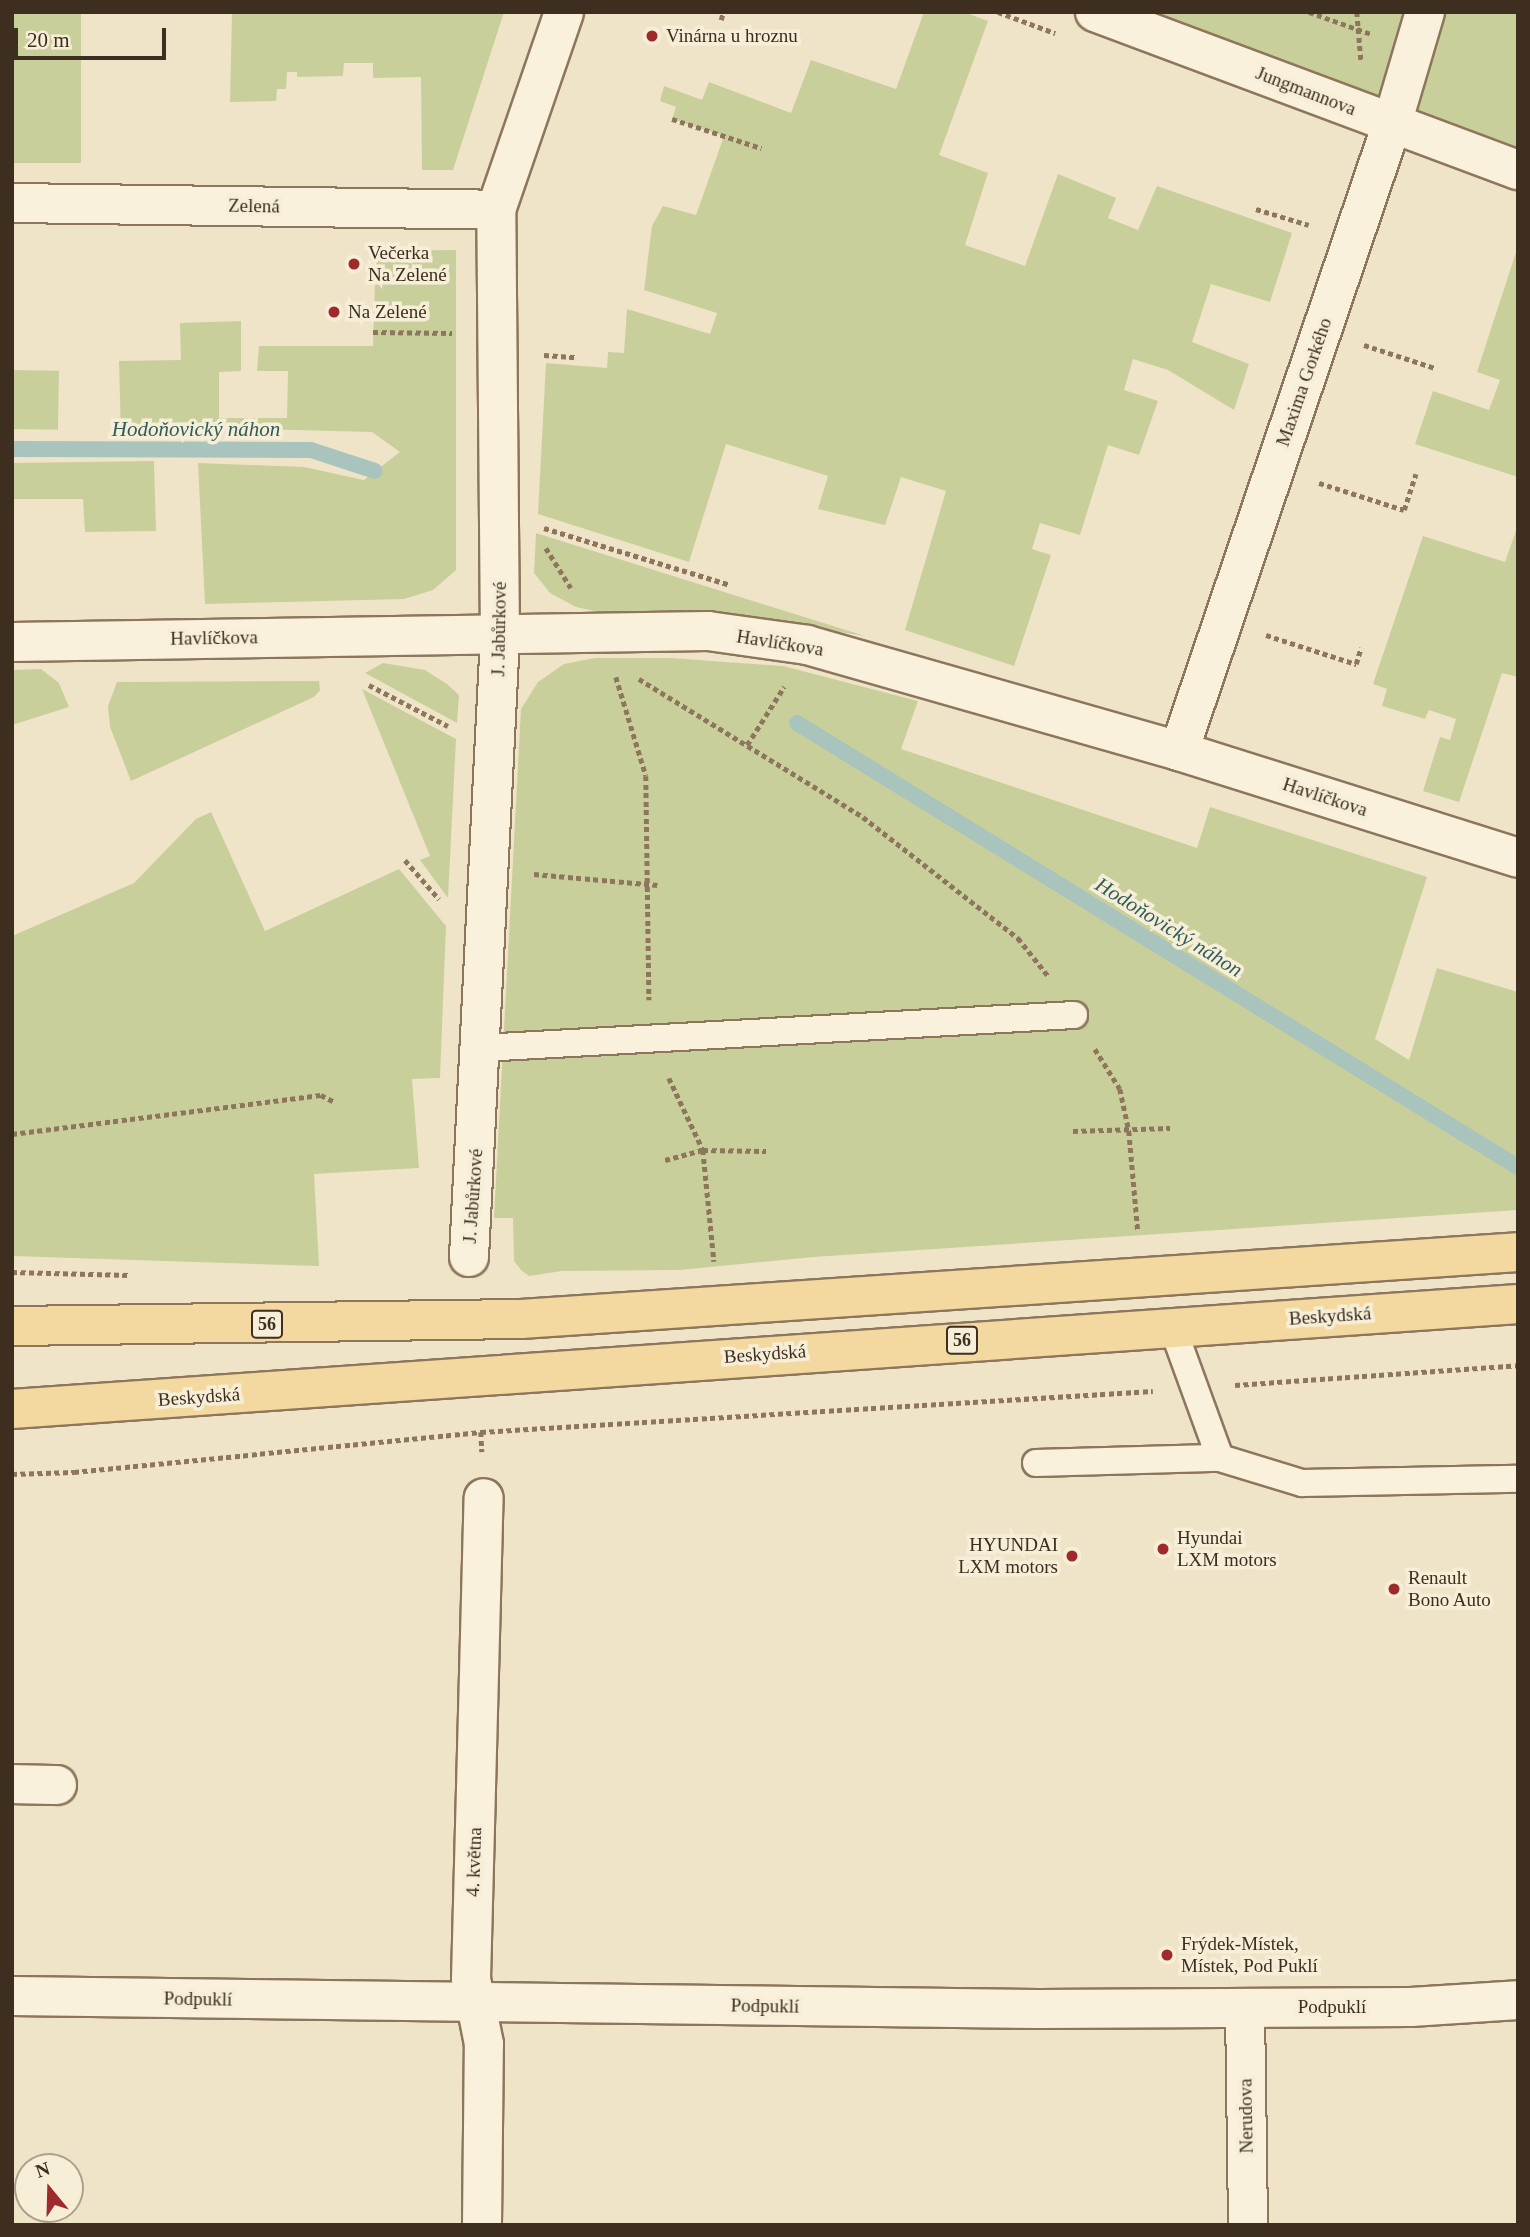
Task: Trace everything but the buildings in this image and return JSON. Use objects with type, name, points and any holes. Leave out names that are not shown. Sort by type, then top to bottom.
[{"type":"main road","name":"56","points":[[12,1326],[521,1319],[1518,1252]]},
{"type":"main road","name":"Beskydská","points":[[12,1409],[1171,1326],[1518,1304]]},
{"type":"street","name":"J. Jabůrkové","points":[[469,1257],[482,1048],[500,637],[496,210],[564,12]]},
{"type":"street","name":"Jungmannova","points":[[1095,12],[1518,170]]},
{"type":"street","name":"Maxima Gorkého","points":[[1179,751],[1392,124],[1425,12]]},
{"type":"street","name":"Zelená","points":[[12,203],[496,210]]},
{"type":"street","name":"Havlíčkova","points":[[12,642],[422,634],[500,637],[606,649],[708,631],[807,645],[1179,751],[1518,858]]},
{"type":"street","name":"4. května","points":[[482,2225],[484,2044],[471,1979],[484,1498]]},
{"type":"street","points":[[12,1784],[57,1785]]},
{"type":"street","name":"Podpuklí","points":[[12,1996],[476,2004],[1245,2008],[1411,2007],[1518,2000]]},
{"type":"street","name":"Nerudova","points":[[1245,2008],[1248,2225]]},
{"type":"lane","points":[[482,1048],[650,1036],[780,1035],[1074,1015]]},
{"type":"lane","points":[[1171,1326],[1220,1458]]},
{"type":"lane","points":[[1037,1463],[1220,1458],[1302,1483],[1518,1479]]},
{"type":"path","points":[[721,20],[723,12]]},
{"type":"path","points":[[998,12],[1060,35]]},
{"type":"path","points":[[1309,12],[1412,53]]},
{"type":"path","points":[[672,119],[761,148]]},
{"type":"path","points":[[1256,209],[1309,225]]},
{"type":"path","points":[[1305,238],[1314,212]]},
{"type":"path","points":[[373,332],[466,334]]},
{"type":"path","points":[[1356,343],[1435,368]]},
{"type":"path","points":[[536,355],[576,357]]},
{"type":"path","points":[[1312,480],[1404,510],[1416,474]]},
{"type":"path","points":[[531,523],[738,587]]},
{"type":"path","points":[[544,545],[606,649],[646,776],[645,885],[650,1036],[703,1150],[715,1274]]},
{"type":"path","points":[[1262,634],[1356,664],[1361,648]]},
{"type":"path","points":[[747,745],[807,645]]},
{"type":"path","points":[[606,649],[747,745],[863,817],[1018,938],[1074,1015],[1120,1088],[1129,1131],[1138,1234]]},
{"type":"path","points":[[405,860],[446,906]]},
{"type":"path","points":[[490,870],[658,886]]},
{"type":"path","points":[[12,1134],[321,1095],[335,1102]]},
{"type":"path","points":[[1073,1131],[1170,1128]]},
{"type":"path","points":[[665,1160],[703,1150],[766,1151]]},
{"type":"path","points":[[12,1474],[74,1472],[481,1432],[1518,1365]]},
{"type":"green space","points":[[12,12],[81,12],[81,163],[12,163]]},
{"type":"green space","points":[[232,12],[504,12],[453,170],[422,170],[421,77],[373,78],[373,63],[344,63],[343,76],[297,77],[297,72],[287,72],[286,89],[277,89],[276,101],[230,102]]},
{"type":"green space","points":[[924,12],[964,12],[988,21],[939,155],[988,173],[965,245],[1025,266],[1058,174],[1116,198],[1108,218],[1138,230],[1157,186],[1292,233],[1270,302],[1211,284],[1192,342],[1249,364],[1234,410],[1168,370],[1133,359],[1124,390],[1158,401],[1139,455],[1108,445],[1080,535],[1040,523],[1032,549],[1051,555],[1014,666],[905,630],[946,491],[901,477],[885,525],[818,509],[828,476],[726,444],[689,562],[538,514],[546,363],[607,368],[608,352],[624,353],[627,309],[710,334],[717,313],[644,290],[652,226],[663,206],[696,215],[724,136],[672,119],[676,107],[660,101],[664,86],[702,100],[709,82],[791,113],[811,60],[896,89]]},
{"type":"green space","points":[[1146,12],[1518,12],[1518,147]]},
{"type":"green space","points":[[1518,246],[1518,477],[1415,444],[1433,391],[1489,410],[1500,380],[1477,372]]},
{"type":"green space","points":[[456,250],[456,570],[433,590],[404,599],[205,604],[198,463],[304,467],[364,480],[400,452],[372,432],[254,429],[121,437],[119,361],[181,360],[180,323],[241,321],[241,371],[219,372],[219,418],[287,418],[288,371],[257,371],[259,346],[373,346],[376,251]]},
{"type":"green space","points":[[12,370],[59,371],[58,430],[12,429]]},
{"type":"green space","points":[[154,461],[156,531],[85,532],[83,499],[12,499],[12,463]]},
{"type":"green space","points":[[1518,525],[1518,677],[1502,673],[1459,802],[1423,791],[1440,737],[1450,740],[1456,719],[1429,710],[1425,719],[1382,706],[1387,689],[1373,684],[1423,536],[1505,562]]},
{"type":"green space","points":[[536,533],[865,636],[724,614],[599,612],[576,607],[550,593],[534,573]]},
{"type":"green space","points":[[595,658],[671,658],[783,666],[918,701],[901,749],[1197,848],[1210,807],[1427,877],[1375,1039],[1409,1060],[1437,968],[1518,992],[1518,1210],[814,1257],[679,1270],[562,1271],[529,1276],[514,1261],[513,1218],[494,1218],[521,709],[538,682],[564,664]]},
{"type":"green space","points":[[383,663],[425,670],[447,684],[459,695],[457,723],[365,673]]},
{"type":"green space","points":[[41,669],[59,683],[69,707],[12,725],[12,670]]},
{"type":"green space","points":[[319,681],[320,690],[314,697],[131,781],[110,727],[108,706],[117,682]]},
{"type":"green space","points":[[362,689],[456,739],[448,898],[420,860],[430,856]]},
{"type":"green space","points":[[211,812],[265,931],[399,869],[446,926],[440,1078],[412,1079],[419,1168],[314,1174],[319,1266],[12,1256],[12,936],[134,883],[196,819]]},
{"type":"waterway","name":"Hodoňovický náhon","points":[[12,449],[311,450],[375,471]]},
{"type":"waterway","name":"Hodoňovický náhon","points":[[797,723],[1518,1167]]},
{"type":"place","name":"Vinárna u hroznu","points":[[652,36]]},
{"type":"place","name":"Večerka Na Zelené","points":[[354,264]]},
{"type":"place","name":"Na Zelené","points":[[334,312]]},
{"type":"place","name":"Hyundai LXM motors","points":[[1163,1549]]},
{"type":"place","name":"HYUNDAI LXM motors","points":[[1072,1556]]},
{"type":"place","name":"Renault Bono Auto","points":[[1394,1589]]},
{"type":"place","name":"Frýdek-Místek, Místek, Pod Puklí","points":[[1167,1955]]}]
